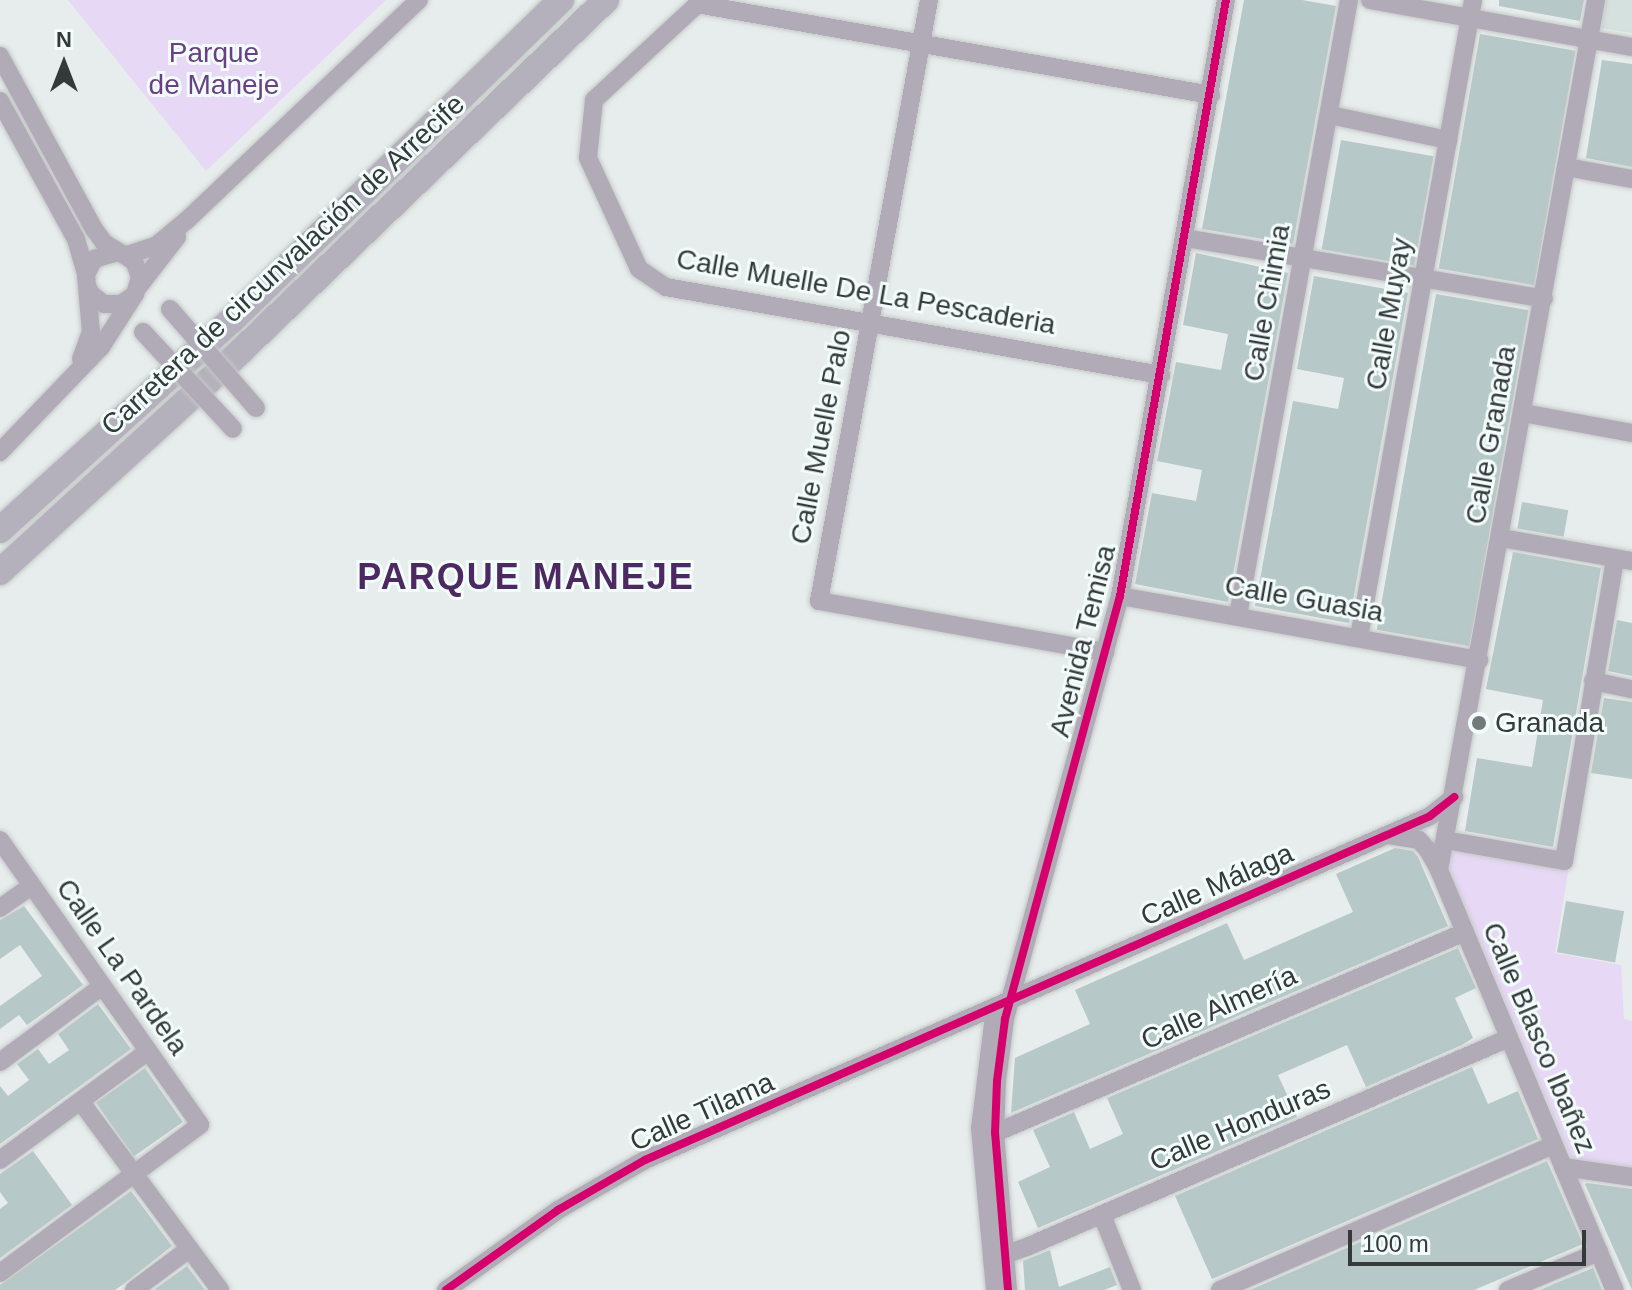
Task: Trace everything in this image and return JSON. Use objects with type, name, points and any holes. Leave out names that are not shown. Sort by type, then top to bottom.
[{"type":"highway","name":"Carretera de circunvalación de Arrecife","points":[[0,530],[232,320],[561,0]]},
{"type":"highway","name":"Carretera de circunvalación de Arrecife","points":[[0,572],[242,350],[606,0]]},
{"type":"street","points":[[86,280],[94,259],[157,245],[186,221],[419,0]]},
{"type":"street","name":"Calle Muelle Palo","points":[[929,0],[819,601],[1105,652]]},
{"type":"street","name":"Avenida Temisa","points":[[1008,1290],[998,1256],[980,1115],[1002,1004],[1120,596],[1226,0]]},
{"type":"street","name":"Calle Chimia","points":[[1238,616],[1349,0]]},
{"type":"street","points":[[1370,0],[1632,47]]},
{"type":"street","name":"Calle Muyay","points":[[1359,637],[1473,0]]},
{"type":"street","name":"Calle Granada","points":[[1439,870],[1596,0]]},
{"type":"street","points":[[699,2],[1211,95]]},
{"type":"street","name":"Calle Muelle De La Pescaderia","points":[[699,2],[594,100],[588,158],[639,269],[666,287],[1161,375]]},
{"type":"street","points":[[0,56],[94,229],[104,243],[123,253],[139,269],[137,290],[121,304],[104,304],[86,280]]},
{"type":"street","points":[[0,101],[76,239],[86,280],[90,345],[74,372]]},
{"type":"street","points":[[1330,115],[1448,140]]},
{"type":"street","points":[[1566,167],[1632,179]]},
{"type":"street","points":[[0,452],[101,347],[186,221]]},
{"type":"street","points":[[1185,238],[1544,299]]},
{"type":"street","points":[[170,309],[256,408]]},
{"type":"street","points":[[143,332],[233,429]]},
{"type":"street","points":[[1523,413],[1632,433]]},
{"type":"street","points":[[1445,840],[1564,861],[1593,681],[1623,560],[1501,538]]},
{"type":"street","name":"Calle Guasia","points":[[1120,596],[1479,660]]},
{"type":"street","points":[[1593,681],[1632,689]]},
{"type":"street","name":"Calle Málaga","points":[[1002,1004],[1430,816],[1454,797]]},
{"type":"street","name":"Calle Blasco Ibañez","points":[[1388,835],[1419,840],[1439,870],[1615,1290]]},
{"type":"street","name":"Calle La Pardela","points":[[0,840],[200,1125],[135,1174]]},
{"type":"street","points":[[0,908],[31,886]]},
{"type":"street","name":"Calle Almería","points":[[995,1133],[1465,932]]},
{"type":"street","points":[[0,1062],[101,987]]},
{"type":"street","name":"Avenida Temisa","points":[[995,1290],[998,1256],[995,1133],[1002,1004]]},
{"type":"street","name":"Calle Tilama","points":[[446,1290],[558,1210],[645,1160],[1002,1004]]},
{"type":"street","name":"Calle Honduras","points":[[998,1256],[1102,1215],[1509,1038]]},
{"type":"street","points":[[0,1160],[147,1052]]},
{"type":"street","points":[[81,1102],[220,1290]]},
{"type":"street","points":[[1220,1290],[1554,1145]]},
{"type":"street","points":[[1563,1167],[1632,1177]]},
{"type":"street","points":[[0,1273],[135,1174]]},
{"type":"street","points":[[1102,1215],[1132,1290]]},
{"type":"street","points":[[134,1290],[189,1249]]},
{"type":"street","points":[[1508,1290],[1599,1252]]},
{"type":"shaded area","points":[[1606,0],[1632,0],[1632,33],[1601,28]]},
{"type":"green space","name":"Parque de Maneje","points":[[68,0],[386,0],[206,171]]},
{"type":"green space","points":[[1450,846],[1569,867],[1555,953],[1621,965],[1624,1019],[1632,1021],[1632,1170],[1572,1160],[1447,864]]},
{"type":"building","points":[[1244,0],[1302,0],[1336,6],[1293,244],[1202,229]]},
{"type":"building","points":[[1499,0],[1584,0],[1580,21],[1499,6]]},
{"type":"building","points":[[1480,34],[1576,51],[1534,285],[1439,268]]},
{"type":"building","points":[[1602,60],[1632,64],[1632,167],[1586,158]]},
{"type":"building","points":[[1341,140],[1434,156],[1414,266],[1322,249]]},
{"type":"building","points":[[1196,253],[1288,273],[1228,602],[1135,584],[1152,493],[1196,501],[1202,470],[1157,461],[1176,362],[1221,370],[1228,334],[1183,325]]},
{"type":"building","points":[[1314,276],[1408,293],[1349,623],[1255,606],[1293,401],[1338,409],[1344,378],[1297,369]]},
{"type":"building","points":[[1436,294],[1529,310],[1469,646],[1377,630]]},
{"type":"building","points":[[1522,502],[1568,510],[1564,537],[1517,529]]},
{"type":"building","points":[[1513,552],[1601,568],[1553,847],[1465,831],[1477,758],[1532,767],[1543,700],[1486,689]]},
{"type":"building","points":[[1617,620],[1632,623],[1632,676],[1608,671]]},
{"type":"building","points":[[1604,698],[1632,702],[1632,779],[1591,773]]},
{"type":"building","points":[[1395,848],[1413,851],[1418,857],[1448,926],[1011,1113],[1015,1058],[1090,1024],[1075,990],[1227,923],[1244,960],[1353,912],[1336,874]]},
{"type":"building","points":[[1566,901],[1624,911],[1615,962],[1557,952]]},
{"type":"building","points":[[24,906],[83,985],[27,1025],[19,1015],[0,1029],[0,1006],[42,976],[20,945],[0,959],[0,920]]},
{"type":"building","points":[[1458,948],[1476,988],[1455,998],[1473,1038],[1366,1087],[1347,1045],[1278,1075],[1297,1117],[1038,1228],[1018,1182],[1050,1167],[1033,1130],[1074,1112],[1090,1149],[1123,1134],[1107,1098]]},
{"type":"building","points":[[98,1004],[131,1049],[0,1144],[0,1086],[8,1096],[29,1080],[17,1064],[38,1049],[49,1064],[69,1050],[58,1034]]},
{"type":"building","points":[[1472,1067],[1488,1104],[1518,1091],[1538,1139],[1212,1279],[1175,1196]]},
{"type":"building","points":[[145,1068],[183,1122],[134,1156],[96,1102]]},
{"type":"building","points":[[33,1151],[72,1205],[0,1258],[0,1209],[8,1203],[0,1192],[0,1174]]},
{"type":"building","points":[[1547,1161],[1583,1244],[1474,1290],[1250,1290]]},
{"type":"building","points":[[1585,1184],[1632,1189],[1632,1290]]},
{"type":"building","points":[[131,1191],[172,1246],[125,1283],[115,1290],[0,1290],[0,1285]]},
{"type":"building","points":[[1050,1250],[1059,1287],[1110,1267],[1117,1285],[1104,1290],[1025,1290],[1023,1261]]},
{"type":"building","points":[[187,1266],[205,1290],[155,1289]]},
{"type":"building","points":[[1593,1268],[1602,1290],[1540,1290],[1556,1283]]},
{"type":"cycle path","points":[[1008,1290],[995,1133],[997,1081],[1005,1019],[1120,596],[1226,0]]},
{"type":"cycle path","points":[[446,1290],[558,1210],[645,1160],[1430,816],[1454,797]]},
{"type":"place","name":"Granada","points":[[1479,723]]},
{"type":"district","name":"PARQUE MANEJE","points":[[526,577]]}]
